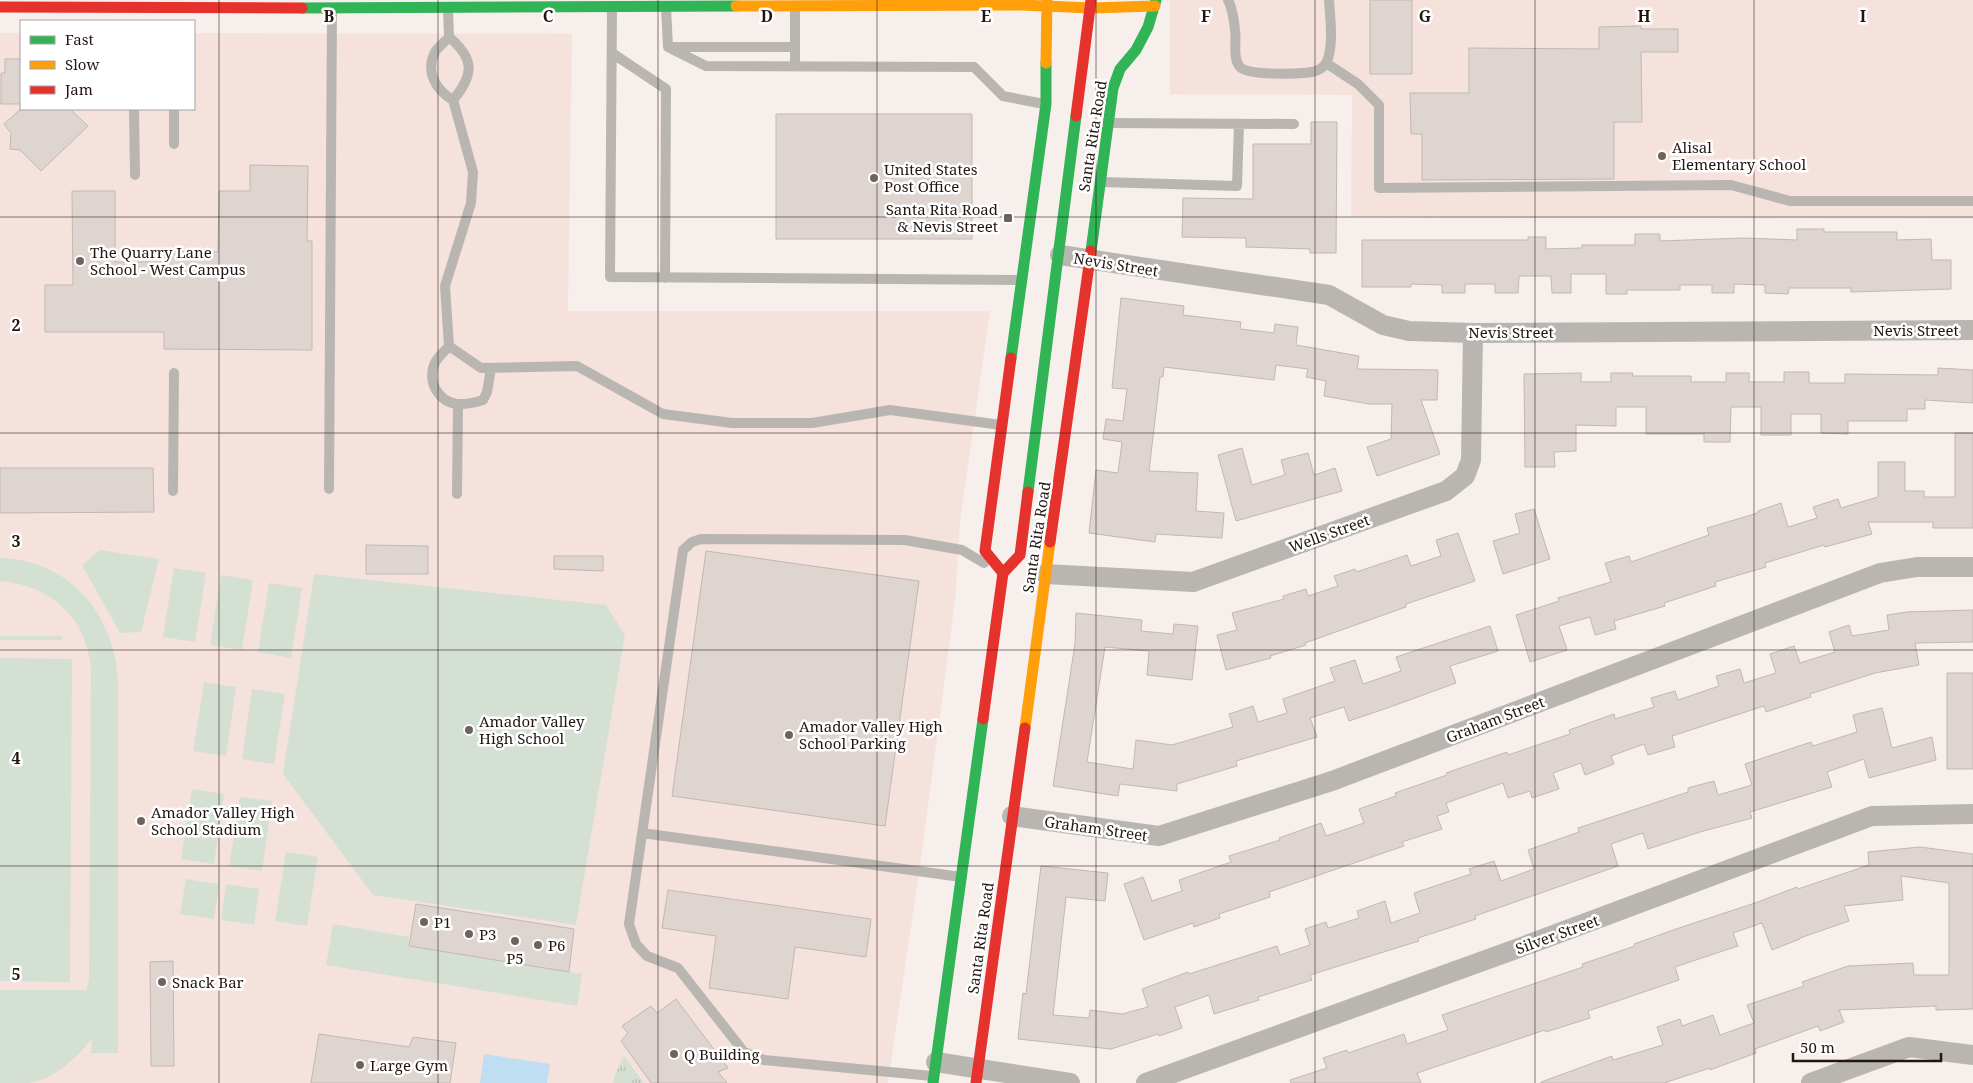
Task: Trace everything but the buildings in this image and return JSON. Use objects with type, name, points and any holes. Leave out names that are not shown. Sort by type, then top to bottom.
[{"type":"street","name":"Santa Rita Road","points":[[1003,573],[985,551],[1005,425],[1021,280],[1046,104],[1047,3]]},
{"type":"street","points":[[2,5],[132,8],[332,8],[448,4],[613,4],[666,8],[1155,3]]},
{"type":"street","name":"Santa Rita Road","points":[[977,1076],[1113,88],[1120,69],[1136,50],[1148,27],[1155,3]]},
{"type":"street","name":"Santa Rita Road","points":[[934,1074],[1003,573],[1020,555],[1033,429],[1060,255],[1091,4]]},
{"type":"street","name":"Nevis Street","points":[[1060,255],[1328,295],[1383,326],[1409,331],[1473,333],[1973,330]]},
{"type":"street","name":"Wells Street","points":[[1046,574],[1193,582],[1446,491],[1465,476],[1471,460],[1473,333]]},
{"type":"street","name":"Graham Street","points":[[1012,816],[1159,836],[1332,780],[1880,573],[1917,567],[1973,566]]},
{"type":"street","name":"Silver Street","points":[[1146,1083],[1535,942],[1872,816],[1973,814]]},
{"type":"street","points":[[1811,1083],[1909,1047],[1973,1055]]},
{"type":"street","points":[[934,1074],[1070,1083]]},
{"type":"lane","points":[[1228,0],[1232,7],[1236,31],[1236,59],[1240,67],[1248,72],[1261,74],[1312,72],[1321,69],[1326,63],[1330,51],[1329,0]]},
{"type":"lane","points":[[448,4],[449,37],[436,52],[433,66],[434,84],[442,93],[453,100],[473,172],[471,203],[445,286],[449,346],[436,360],[432,372],[433,383],[440,397],[458,404],[469,404],[483,400],[488,392],[491,368]]},
{"type":"lane","points":[[613,4],[610,278],[1021,280]]},
{"type":"lane","points":[[0,18],[2,5]]},
{"type":"lane","points":[[795,7],[795,66]]},
{"type":"lane","points":[[132,8],[132,20]]},
{"type":"lane","points":[[174,8],[174,20]]},
{"type":"lane","points":[[329,489],[332,8]]},
{"type":"lane","points":[[666,8],[668,47]]},
{"type":"lane","points":[[449,37],[462,47],[468,58],[469,68],[465,86],[453,100]]},
{"type":"lane","points":[[668,47],[795,47]]},
{"type":"lane","points":[[668,47],[706,66],[974,67],[1003,96],[1046,104]]},
{"type":"lane","points":[[612,53],[666,88],[665,278]]},
{"type":"lane","points":[[1326,63],[1358,84],[1380,105],[1380,188],[1731,185],[1790,201],[1973,201]]},
{"type":"lane","points":[[134,110],[135,175]]},
{"type":"lane","points":[[174,110],[174,144]]},
{"type":"lane","points":[[1108,123],[1294,124]]},
{"type":"lane","points":[[1100,182],[1236,186],[1239,124]]},
{"type":"lane","points":[[449,346],[481,368],[577,366],[663,414],[732,423],[812,423],[890,410],[1005,425]]},
{"type":"lane","points":[[173,491],[174,373]]},
{"type":"lane","points":[[457,494],[458,404]]},
{"type":"lane","points":[[934,1074],[764,1060],[744,1052],[678,968],[647,956],[636,944],[629,924],[683,550],[692,542],[701,539],[905,540],[962,550],[1003,573]]},
{"type":"lane","points":[[642,833],[962,877]]},
{"type":"shaded area","name":"Alisal Elementary School","points":[[1170,0],[1973,0],[1973,219],[1351,217],[1352,95],[1170,94]]},
{"type":"shaded area","points":[[0,33],[20,33],[20,110],[195,110],[195,33],[572,34],[568,311],[990,311],[960,522],[955,601],[921,859],[888,1083],[0,1083]]},
{"type":"green space","points":[[100,550],[159,559],[141,632],[120,633],[82,565]]},
{"type":"green space","points":[[0,558],[25,561],[47,569],[67,580],[84,595],[108,633],[115,656],[118,680],[118,1053],[91,1053],[92,1039],[64,1067],[47,1078],[28,1083],[0,1083],[0,990],[86,990],[89,980],[91,668],[88,650],[82,633],[73,619],[62,607],[35,589],[0,581]]},
{"type":"green space","points":[[174,568],[206,573],[195,642],[163,637]]},
{"type":"green space","points":[[314,574],[606,605],[625,635],[576,925],[373,895],[283,774]]},
{"type":"green space","points":[[221,575],[253,580],[242,650],[210,645]]},
{"type":"green space","points":[[269,583],[302,588],[291,658],[258,652]]},
{"type":"green space","points":[[0,636],[62,636],[62,640],[0,640]]},
{"type":"green space","points":[[0,658],[72,659],[70,982],[0,981]]},
{"type":"green space","points":[[204,682],[236,687],[226,756],[193,751]]},
{"type":"green space","points":[[252,689],[285,694],[274,764],[242,759]]},
{"type":"green space","points":[[192,789],[224,794],[214,864],[181,859]]},
{"type":"green space","points":[[240,797],[272,801],[262,871],[229,866]]},
{"type":"green space","points":[[286,852],[318,857],[307,926],[275,921]]},
{"type":"green space","points":[[186,879],[219,884],[214,919],[180,914]]},
{"type":"green space","points":[[226,884],[259,889],[254,925],[221,920]]},
{"type":"green space","points":[[333,924],[409,937],[408,946],[582,974],[577,1006],[326,965]]},
{"type":"green space","points":[[624,1056],[644,1083],[613,1083]]},
{"type":"water","points":[[484,1054],[550,1064],[547,1083],[480,1083]]},
{"type":"traffic: fast","points":[[1091,251],[1113,88],[1120,69],[1136,50],[1148,27],[1156,0]]},
{"type":"traffic: fast","points":[[302,8],[736,6]]},
{"type":"traffic: fast","points":[[1011,358],[1046,104],[1046,63]]},
{"type":"traffic: fast","points":[[1028,492],[1076,116]]},
{"type":"traffic: fast","points":[[933,1083],[983,719]]},
{"type":"traffic: slow","points":[[1046,63],[1047,0]]},
{"type":"traffic: slow","points":[[736,6],[1021,5],[1091,8],[1155,6]]},
{"type":"traffic: slow","points":[[1025,728],[1050,542]]},
{"type":"traffic: jam","points":[[1076,116],[1091,0]]},
{"type":"traffic: jam","points":[[0,7],[302,8]]},
{"type":"traffic: jam","points":[[1050,542],[1091,251]]},
{"type":"traffic: jam","points":[[1003,573],[985,551],[1011,358]]},
{"type":"traffic: jam","points":[[983,719],[1003,573],[1020,555],[1028,492]]},
{"type":"traffic: jam","points":[[976,1083],[1025,728]]},
{"type":"place","name":"Alisal Elementary School","points":[[1662,156]]},
{"type":"place","name":"United States Post Office","points":[[874,178]]},
{"type":"place","name":"Santa Rita Road & Nevis Street","points":[[1008,218]]},
{"type":"place","name":"The Quarry Lane School - West Campus","points":[[80,261]]},
{"type":"place","name":"Amador Valley High School","points":[[469,730]]},
{"type":"place","name":"Amador Valley High School Parking","points":[[789,735]]},
{"type":"place","name":"Amador Valley High School Stadium","points":[[141,821]]},
{"type":"place","name":"P1","points":[[424,922]]},
{"type":"place","name":"P3","points":[[469,934]]},
{"type":"place","name":"P5","points":[[515,941]]},
{"type":"place","name":"P6","points":[[538,945]]},
{"type":"place","name":"Snack Bar","points":[[162,982]]},
{"type":"place","name":"Q Building","points":[[674,1054]]},
{"type":"place","name":"Large Gym","points":[[360,1065]]}]
